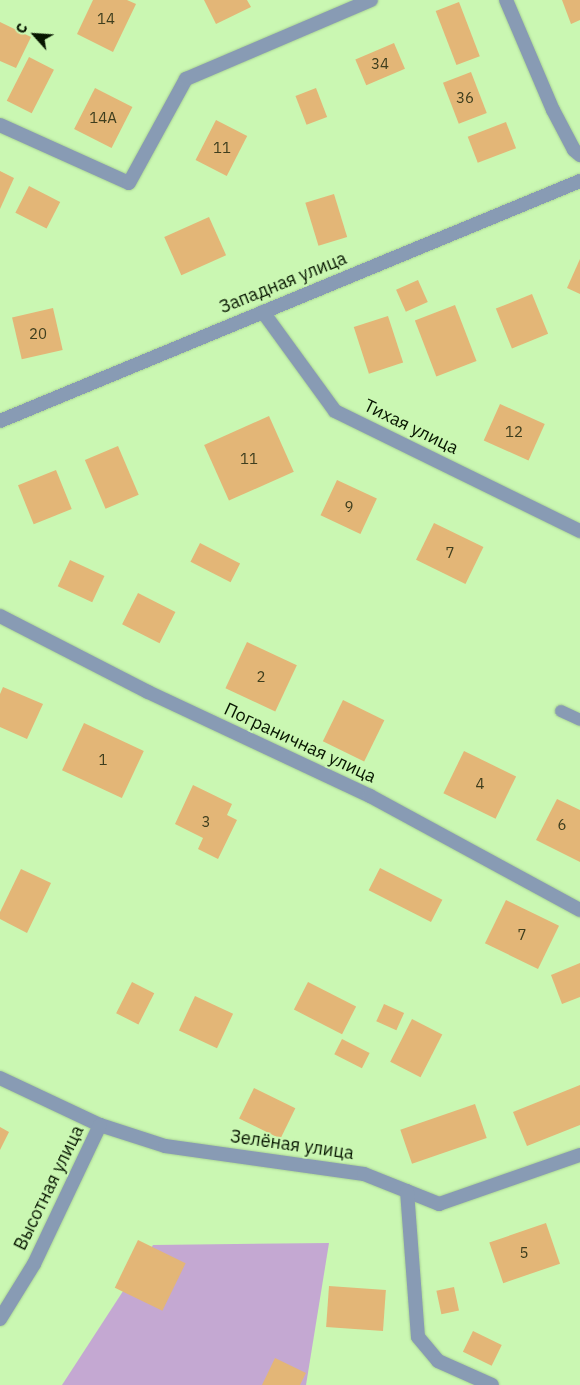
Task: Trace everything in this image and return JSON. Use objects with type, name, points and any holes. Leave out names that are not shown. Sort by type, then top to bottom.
[{"type":"street","points":[[0,125],[129,183],[186,79],[371,0]]},
{"type":"street","points":[[506,0],[553,110],[574,150],[580,155]]},
{"type":"street","name":"Западная улица","points":[[0,421],[580,181]]},
{"type":"street","name":"Тихая улица","points":[[263,312],[335,411],[580,531]]},
{"type":"street","name":"Пограничная улица","points":[[0,616],[148,692],[370,796],[580,910]]},
{"type":"street","name":"Зелёная улица","points":[[0,1078],[100,1125],[165,1146],[364,1174],[439,1204],[580,1155]]},
{"type":"street","name":"Высотная улица","points":[[0,1318],[34,1264],[100,1125]]},
{"type":"street","points":[[407,1191],[418,1337],[438,1361],[492,1385]]},
{"type":"lane","points":[[561,711],[580,720]]},
{"type":"shaded area","points":[[329,1243],[306,1385],[62,1385],[153,1245]]},
{"type":"building","points":[[93,0],[127,0],[136,4],[113,52],[77,34]]},
{"type":"building","points":[[204,0],[247,0],[251,7],[216,24]]},
{"type":"building","points":[[562,0],[580,0],[580,20],[571,24]]},
{"type":"building","points":[[459,2],[480,56],[456,65],[436,11]]},
{"type":"building","points":[[0,22],[31,37],[16,68],[0,61]]},
{"type":"building","points":[[394,43],[405,69],[366,85],[355,59]]},
{"type":"building","points":[[29,57],[54,70],[32,113],[7,101]]},
{"type":"building","points":[[471,72],[487,113],[459,124],[443,83]]},
{"type":"building","points":[[95,88],[132,107],[112,148],[74,129]]},
{"type":"building","points":[[316,88],[327,117],[307,125],[295,96]]},
{"type":"building","points":[[216,120],[247,136],[227,176],[196,160]]},
{"type":"building","points":[[506,122],[516,148],[478,163],[468,137]]},
{"type":"building","points":[[0,171],[14,178],[0,209]]},
{"type":"building","points":[[29,186],[60,202],[47,229],[15,213]]},
{"type":"building","points":[[334,194],[347,237],[318,246],[305,203]]},
{"type":"building","points":[[209,217],[226,255],[181,275],[164,237]]},
{"type":"building","points":[[580,259],[580,294],[567,288]]},
{"type":"building","points":[[418,280],[428,302],[406,312],[396,290]]},
{"type":"building","points":[[532,294],[548,334],[512,348],[496,309]]},
{"type":"building","points":[[455,305],[477,361],[436,376],[415,320]]},
{"type":"building","points":[[53,308],[63,350],[22,359],[12,317]]},
{"type":"building","points":[[388,316],[403,363],[369,374],[354,327]]},
{"type":"building","points":[[500,404],[545,424],[528,460],[484,441]]},
{"type":"building","points":[[269,416],[294,472],[229,501],[204,445]]},
{"type":"building","points":[[118,446],[139,495],[106,509],[85,460]]},
{"type":"building","points":[[56,470],[72,509],[34,524],[18,485]]},
{"type":"building","points":[[337,480],[377,499],[360,534],[321,515]]},
{"type":"building","points":[[434,523],[483,547],[465,584],[416,560]]},
{"type":"building","points":[[200,543],[240,563],[231,582],[190,562]]},
{"type":"building","points":[[70,560],[104,576],[92,602],[58,586]]},
{"type":"building","points":[[138,593],[175,612],[160,643],[122,624]]},
{"type":"building","points":[[247,642],[297,665],[275,711],[225,688]]},
{"type":"building","points":[[3,687],[43,704],[27,739],[0,727],[0,694]]},
{"type":"building","points":[[343,700],[384,720],[364,762],[323,741]]},
{"type":"building","points":[[84,723],[144,751],[122,798],[62,770]]},
{"type":"building","points":[[464,751],[516,776],[496,819],[443,793]]},
{"type":"building","points":[[193,785],[232,804],[227,815],[237,820],[218,859],[198,849],[203,838],[175,824]]},
{"type":"building","points":[[557,799],[580,810],[580,862],[536,840]]},
{"type":"building","points":[[380,868],[442,900],[431,922],[369,890]]},
{"type":"building","points":[[21,869],[51,883],[27,933],[0,919],[0,912]]},
{"type":"building","points":[[506,900],[559,926],[538,969],[485,943]]},
{"type":"building","points":[[580,963],[580,997],[562,1004],[551,975]]},
{"type":"building","points":[[132,982],[154,993],[138,1025],[116,1013]]},
{"type":"building","points":[[308,982],[356,1007],[342,1034],[294,1010]]},
{"type":"building","points":[[195,996],[233,1014],[217,1048],[179,1030]]},
{"type":"building","points":[[384,1004],[404,1013],[396,1030],[376,1021]]},
{"type":"building","points":[[412,1019],[442,1034],[421,1077],[390,1062]]},
{"type":"building","points":[[342,1039],[370,1053],[362,1068],[334,1054]]},
{"type":"building","points":[[580,1085],[580,1125],[527,1146],[513,1112]]},
{"type":"building","points":[[254,1088],[295,1108],[280,1139],[239,1119]]},
{"type":"building","points":[[475,1104],[487,1138],[412,1164],[400,1130]]},
{"type":"building","points":[[0,1127],[9,1132],[0,1150]]},
{"type":"building","points":[[546,1223],[560,1264],[503,1283],[489,1243]]},
{"type":"building","points":[[138,1240],[186,1263],[162,1311],[115,1288]]},
{"type":"building","points":[[329,1286],[386,1290],[383,1331],[326,1327]]},
{"type":"building","points":[[454,1287],[459,1310],[441,1314],[436,1291]]},
{"type":"building","points":[[473,1331],[502,1345],[492,1366],[463,1352]]},
{"type":"building","points":[[275,1358],[306,1373],[300,1385],[262,1385]]}]
